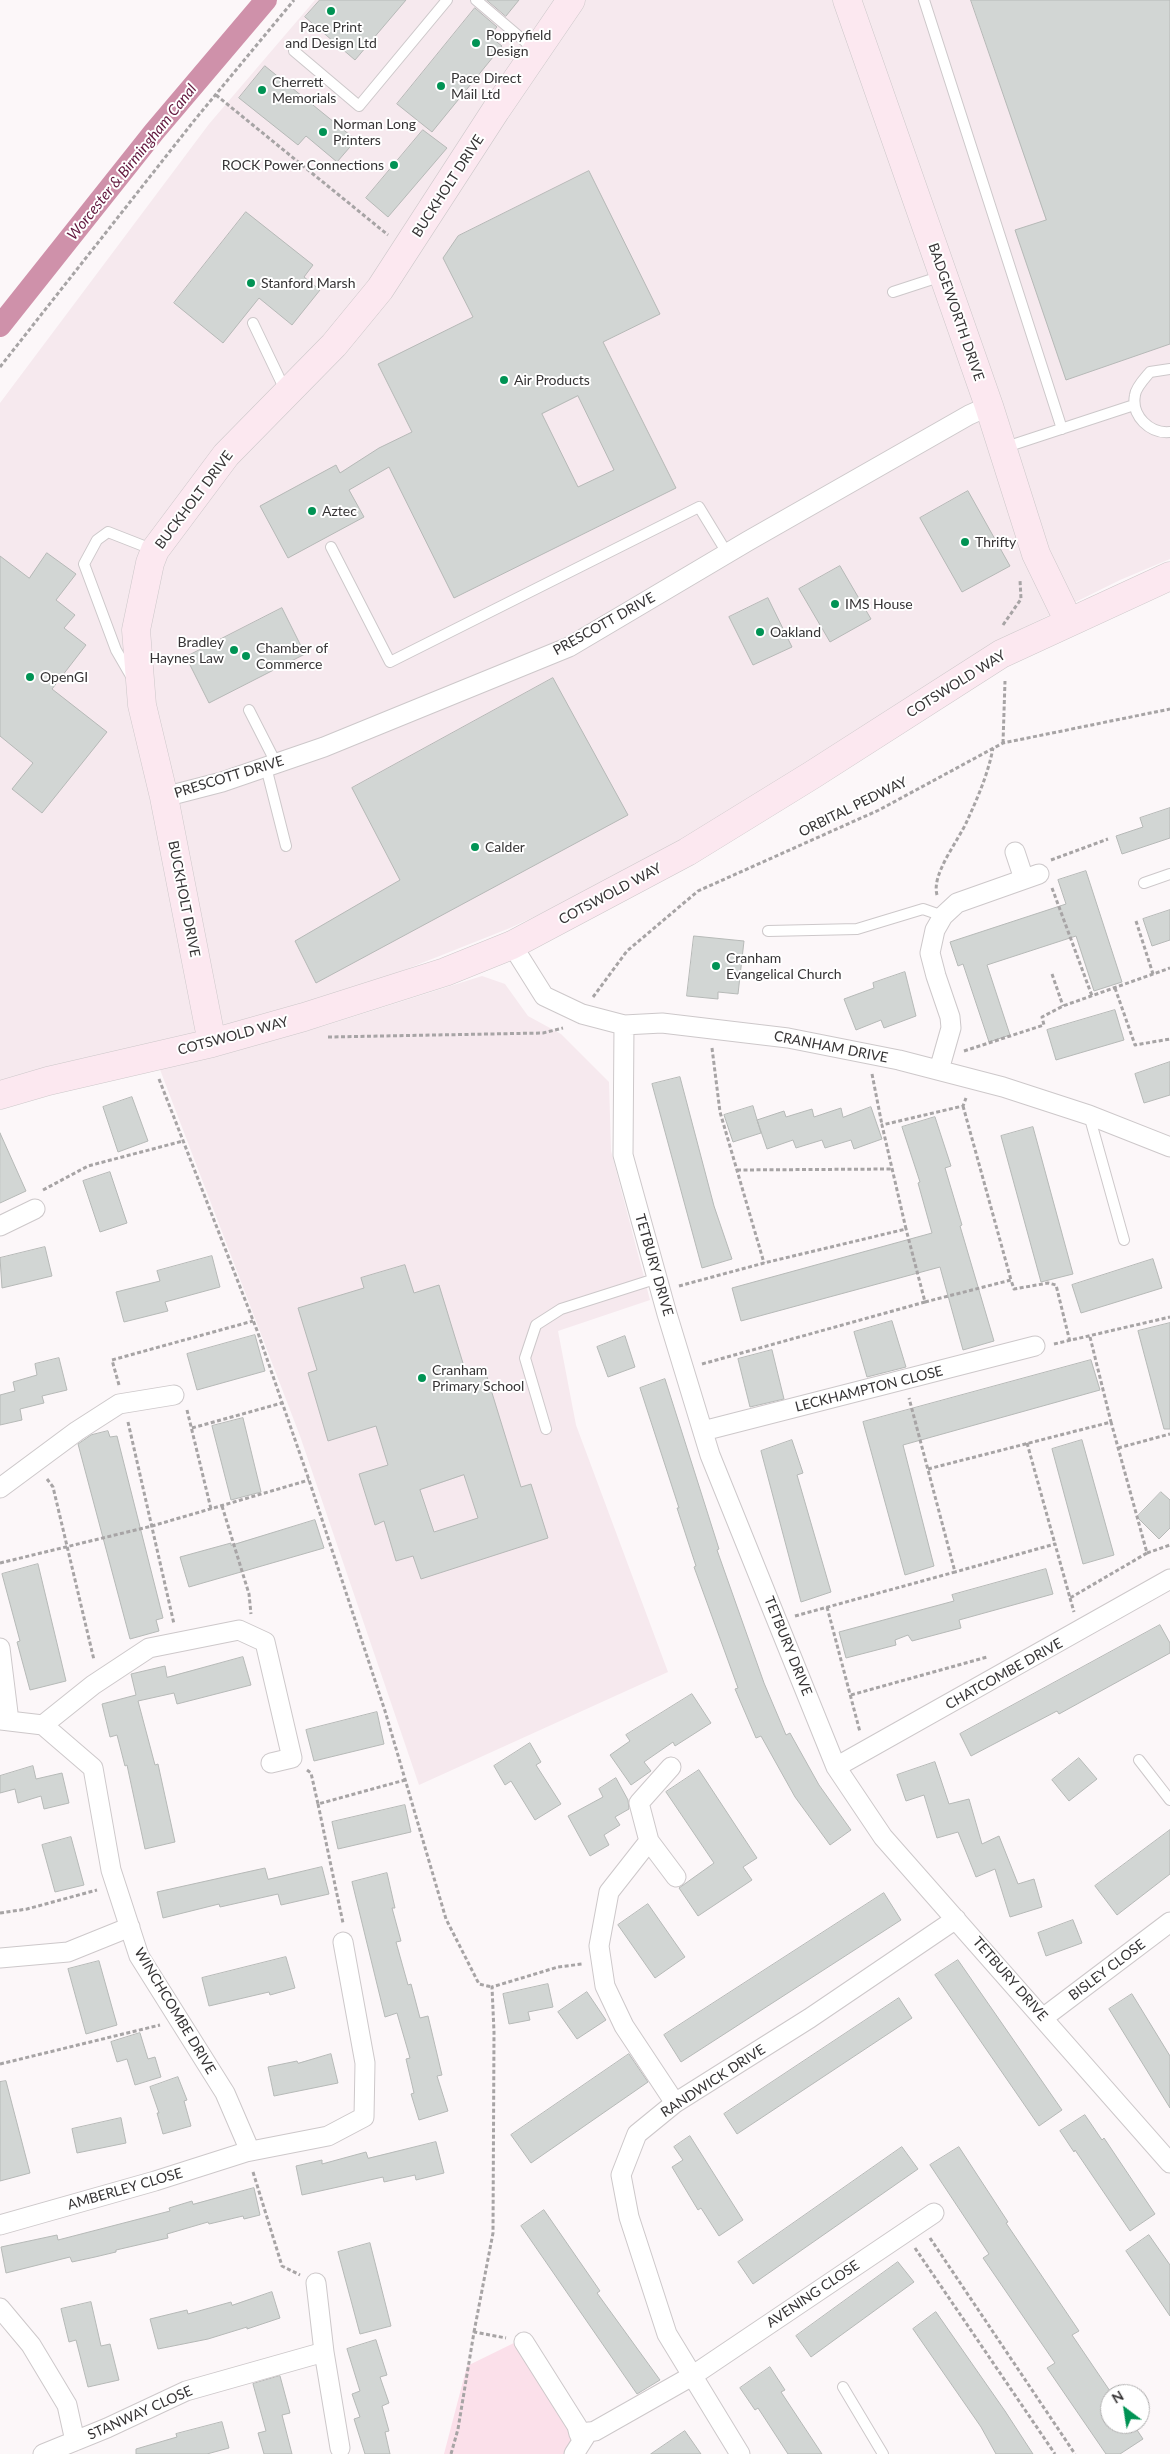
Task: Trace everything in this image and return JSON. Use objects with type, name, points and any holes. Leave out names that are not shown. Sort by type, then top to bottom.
[{"type":"street","name":"BUCKHOLT DRIVE","points":[[212,1043],[164,797],[142,705],[136,630],[150,563],[155,550],[226,455],[334,345],[380,289],[571,0]]},
{"type":"street","name":"BADGEWORTH DRIVE","points":[[847,0],[989,406],[1036,554],[1069,622]]},
{"type":"street","name":"PRESCOTT DRIVE","points":[[164,797],[324,747],[570,647],[727,553],[969,415],[989,406]]},
{"type":"street","name":"COTSWOLD WAY","points":[[0,1095],[48,1081],[212,1043],[304,1017],[435,975],[512,945],[687,852],[812,775],[1001,654],[1170,576]]},
{"type":"street","points":[[939,1070],[946,1052],[951,1028],[950,1017],[930,953],[942,908],[1039,875],[1015,852]]},
{"type":"street","name":"CRANHAM DRIVE","points":[[512,945],[544,996],[582,1014],[624,1025],[662,1023],[788,1038],[939,1070],[1089,1115],[1170,1147]]},
{"type":"street","name":"TETBURY DRIVE","points":[[624,1025],[622,1155],[659,1285],[710,1455],[836,1768],[882,1837],[956,1918],[1170,2163]]},
{"type":"street","points":[[0,1226],[35,1209]]},
{"type":"street","name":"LECKHAMPTON CLOSE","points":[[703,1431],[1035,1346]]},
{"type":"street","points":[[0,1488],[77,1431],[119,1404],[174,1395]]},
{"type":"street","name":"CHATCOMBE DRIVE","points":[[836,1768],[1170,1579]]},
{"type":"street","points":[[0,1648],[4,1721],[43,1726],[99,1680],[149,1648],[238,1630],[265,1642],[292,1758],[271,1763]]},
{"type":"street","name":"WINCHCOMBE DRIVE","points":[[43,1726],[93,1768],[111,1870],[139,1956],[224,2093],[248,2152]]},
{"type":"street","points":[[671,1767],[639,1803],[649,1841],[676,1877]]},
{"type":"street","points":[[649,1841],[609,1892],[599,1946],[605,1986],[624,2026],[675,2103]]},
{"type":"street","name":"RANDWICK DRIVE","points":[[740,2454],[667,2334],[629,2217],[621,2175],[637,2134],[675,2103],[810,2018],[956,1918]]},
{"type":"street","name":"BISLEY CLOSE","points":[[1044,2018],[1170,1922]]},
{"type":"street","points":[[0,1958],[68,1952],[130,1927]]},
{"type":"street","name":"AMBERLEY CLOSE","points":[[0,2224],[155,2181],[248,2152],[328,2136],[364,2117],[365,2063],[343,1942]]},
{"type":"street","name":"AVENING CLOSE","points":[[588,2432],[595,2432],[692,2376],[919,2223]]},
{"type":"street","points":[[316,2283],[324,2352],[340,2448]]},
{"type":"street","points":[[0,2308],[32,2345],[68,2405],[75,2442]]},
{"type":"street","points":[[524,2342],[578,2426],[578,2434],[588,2432]]},
{"type":"street","name":"STANWAY CLOSE","points":[[43,2454],[75,2442],[186,2391],[324,2352]]},
{"type":"street","points":[[574,2454],[588,2432]]},
{"type":"lane","points":[[294,51],[360,106],[447,0]]},
{"type":"lane","points":[[476,0],[536,51]]},
{"type":"lane","points":[[924,0],[1062,429]]},
{"type":"lane","points":[[893,292],[944,276]]},
{"type":"lane","points":[[253,323],[287,393]]},
{"type":"lane","points":[[1170,369],[1150,372],[1135,393],[1134,405],[1139,418],[1159,433],[1170,432]]},
{"type":"lane","points":[[1002,448],[1134,405]]},
{"type":"lane","points":[[332,547],[390,662],[699,507],[727,553]]},
{"type":"lane","points":[[141,691],[116,650],[84,564],[96,540],[108,532],[155,550]]},
{"type":"lane","points":[[249,710],[271,765],[286,846]]},
{"type":"lane","points":[[1144,883],[1170,874]]},
{"type":"lane","points":[[768,931],[868,928],[910,912],[942,908]]},
{"type":"lane","points":[[1089,1115],[1124,1240]]},
{"type":"lane","points":[[546,1429],[525,1358],[536,1325],[561,1309],[659,1285]]},
{"type":"lane","points":[[1139,1760],[1170,1800]]},
{"type":"lane","points":[[843,2387],[884,2454]]},
{"type":"path","points":[[0,367],[294,0]]},
{"type":"path","points":[[216,95],[406,251]]},
{"type":"path","points":[[1003,743],[1004,676]]},
{"type":"path","name":"ORBITAL PEDWAY","points":[[591,1000],[627,951],[698,891],[879,810],[1003,743],[1170,709]]},
{"type":"path","points":[[942,908],[936,892],[939,875],[966,824],[988,771],[993,748]]},
{"type":"path","points":[[1092,996],[1039,875],[1108,839]]},
{"type":"path","points":[[1136,920],[1154,974]]},
{"type":"path","points":[[964,1052],[1044,1025],[1042,1017],[1063,1006],[1170,968]]},
{"type":"path","points":[[1052,974],[1063,1006]]},
{"type":"path","points":[[1115,988],[1136,1045],[1170,1039]]},
{"type":"path","points":[[325,1037],[543,1033],[566,1028]]},
{"type":"path","points":[[710,1028],[720,1112],[764,1263]]},
{"type":"path","points":[[868,1054],[892,1169],[925,1302]]},
{"type":"path","points":[[151,1058],[253,1322],[309,1480],[384,1711],[446,1919],[479,1984],[492,1987],[558,1967],[589,1964],[602,1966]]},
{"type":"path","points":[[973,1079],[963,1106],[1014,1289],[1048,1283],[1056,1285],[1070,1342]]},
{"type":"path","points":[[882,1125],[963,1106]]},
{"type":"path","points":[[35,1209],[41,1192],[88,1166],[183,1141]]},
{"type":"path","points":[[736,1170],[892,1169]]},
{"type":"path","points":[[659,1285],[764,1263],[906,1229]]},
{"type":"path","points":[[684,1369],[1011,1280]]},
{"type":"path","points":[[1035,1346],[1070,1342],[1170,1317]]},
{"type":"path","points":[[178,1642],[124,1403],[112,1360],[253,1322]]},
{"type":"path","points":[[1090,1337],[1147,1553]]},
{"type":"path","points":[[904,1380],[956,1572]]},
{"type":"path","points":[[174,1395],[184,1399],[212,1509]]},
{"type":"path","points":[[192,1428],[282,1403]]},
{"type":"path","points":[[928,1469],[1111,1422]]},
{"type":"path","points":[[1118,1448],[1170,1434]]},
{"type":"path","points":[[1028,1443],[1070,1598],[1147,1553],[1170,1545]]},
{"type":"path","points":[[34,1463],[53,1487],[99,1680]]},
{"type":"path","points":[[0,1563],[152,1526],[309,1480]]},
{"type":"path","points":[[222,1506],[249,1594],[252,1636]]},
{"type":"path","points":[[778,1620],[1055,1544]]},
{"type":"path","points":[[827,1607],[866,1751]]},
{"type":"path","points":[[850,1695],[992,1656]]},
{"type":"path","points":[[292,1758],[311,1773],[345,1932],[343,1942]]},
{"type":"path","points":[[318,1804],[405,1780]]},
{"type":"path","points":[[0,1912],[27,1909],[116,1885]]},
{"type":"path","points":[[451,2454],[458,2428],[493,2233],[494,2032],[492,1987]]},
{"type":"path","points":[[0,2064],[179,2021]]},
{"type":"path","points":[[248,2152],[282,2266],[316,2283]]},
{"type":"path","points":[[919,2223],[1056,2454]]},
{"type":"path","points":[[919,2223],[1076,2454]]},
{"type":"path","points":[[474,2332],[524,2342]]},
{"type":"shaded area","points":[[315,0],[1170,0],[1170,559],[1120,580],[1005,637],[806,768],[603,885],[510,928],[359,988],[266,1017],[0,1082],[0,403],[209,124]]},
{"type":"shaded area","name":"Cranham Primary School","points":[[482,976],[505,984],[528,1016],[561,1034],[609,1082],[611,1151],[650,1300],[558,1331],[576,1425],[668,1672],[419,1785],[300,1436],[159,1067],[239,1049],[327,1025]]},
{"type":"shaded area","points":[[520,2340],[587,2441],[568,2454],[444,2454],[467,2366]]},
{"type":"building","points":[[320,0],[406,0],[355,60],[305,17]]},
{"type":"building","points":[[487,0],[519,0],[506,16]]},
{"type":"building","points":[[971,0],[1170,0],[1170,344],[1066,380],[1015,230],[1046,220]]},
{"type":"building","points":[[475,8],[497,27],[489,36],[502,46],[432,132],[397,104]]},
{"type":"building","points":[[265,66],[356,140],[337,162],[306,136],[298,145],[239,98]]},
{"type":"building","points":[[423,130],[447,148],[388,217],[366,198]]},
{"type":"building","name":"Air Products","points":[[589,171],[660,314],[603,342],[676,488],[454,598],[389,467],[349,490],[364,517],[288,558],[260,506],[336,465],[340,473],[379,448],[412,432],[378,364],[473,317],[443,258],[458,236]],"holes":[[[578,396],[614,470],[578,487],[542,414]]]},
{"type":"building","name":"Stanford Marsh","points":[[246,212],[313,265],[304,277],[320,290],[292,325],[259,298],[223,343],[174,303]]},
{"type":"building","name":"Thrifty","points":[[968,491],[1010,566],[962,592],[920,518]]},
{"type":"building","name":"OpenGI","points":[[47,553],[76,574],[56,600],[75,615],[64,628],[86,645],[52,689],[107,732],[42,813],[12,789],[33,763],[0,736],[0,556],[29,578]]},
{"type":"building","name":"IMS House","points":[[840,566],[871,619],[830,642],[799,589]]},
{"type":"building","name":"Oakland","points":[[768,598],[792,647],[753,665],[729,617]]},
{"type":"building","name":"Chamber of Commerce","points":[[282,608],[305,654],[209,703],[186,657]]},
{"type":"building","name":"Calder","points":[[553,678],[628,815],[316,983],[295,941],[400,880],[352,788]]},
{"type":"building","points":[[1170,808],[1170,838],[1122,854],[1116,836],[1143,827],[1140,818]]},
{"type":"building","points":[[1086,871],[1122,982],[1094,991],[1076,936],[987,965],[1010,1035],[989,1042],[963,964],[958,966],[950,942],[1066,904],[1058,880]]},
{"type":"building","points":[[1170,910],[1170,940],[1152,946],[1143,919]]},
{"type":"building","name":"Cranham Evangelical Church","points":[[694,936],[744,941],[738,994],[718,992],[718,999],[687,996]]},
{"type":"building","points":[[905,972],[916,1016],[884,1028],[881,1020],[856,1030],[844,999],[874,988],[873,983]]},
{"type":"building","points":[[1115,1010],[1124,1040],[1056,1060],[1047,1030]]},
{"type":"building","points":[[1170,1062],[1170,1095],[1144,1103],[1135,1074]]},
{"type":"building","points":[[680,1077],[714,1206],[732,1259],[702,1268],[652,1084]]},
{"type":"building","points":[[132,1097],[148,1141],[118,1152],[103,1107]]},
{"type":"building","points":[[753,1106],[761,1133],[733,1142],[724,1115]]},
{"type":"building","points":[[871,1107],[882,1139],[854,1149],[851,1140],[825,1148],[822,1140],[796,1148],[793,1140],[767,1149],[757,1120],[784,1111],[786,1117],[812,1109],[814,1117],[841,1108],[843,1117]]},
{"type":"building","points":[[935,1117],[951,1166],[945,1168],[962,1225],[960,1226],[994,1341],[963,1350],[940,1267],[741,1321],[732,1288],[932,1233],[918,1183],[920,1182],[902,1127]]},
{"type":"building","points":[[1033,1127],[1073,1274],[1041,1282],[1001,1136]]},
{"type":"building","points":[[0,1133],[26,1191],[0,1203]]},
{"type":"building","points":[[110,1172],[127,1223],[100,1232],[83,1181]]},
{"type":"building","points":[[45,1247],[52,1276],[2,1288],[0,1258]]},
{"type":"building","points":[[212,1256],[220,1287],[165,1302],[168,1311],[124,1322],[116,1292],[160,1281],[157,1271]]},
{"type":"building","points":[[1153,1259],[1162,1288],[1081,1313],[1072,1285]]},
{"type":"building","points":[[405,1265],[414,1293],[439,1285],[466,1373],[484,1367],[521,1487],[531,1484],[548,1538],[421,1579],[413,1556],[396,1561],[384,1521],[375,1525],[359,1474],[388,1465],[376,1426],[328,1441],[308,1373],[317,1370],[298,1308],[364,1288],[361,1278]],"holes":[[[464,1475],[478,1518],[434,1532],[420,1490]]]},
{"type":"building","points":[[892,1321],[906,1367],[867,1377],[854,1332]]},
{"type":"building","points":[[1170,1323],[1170,1429],[1164,1429],[1138,1331]]},
{"type":"building","points":[[255,1335],[265,1371],[197,1390],[187,1354]]},
{"type":"building","points":[[625,1336],[635,1367],[608,1377],[597,1347]]},
{"type":"building","points":[[772,1350],[784,1399],[750,1407],[738,1359]]},
{"type":"building","points":[[59,1358],[67,1390],[42,1396],[44,1403],[20,1409],[22,1420],[0,1425],[0,1395],[15,1391],[13,1382],[37,1375],[35,1364]]},
{"type":"building","points":[[1091,1360],[1100,1390],[903,1445],[934,1566],[905,1575],[863,1422]]},
{"type":"building","points":[[665,1379],[719,1549],[717,1550],[764,1683],[786,1735],[790,1733],[819,1785],[851,1830],[830,1845],[795,1797],[761,1736],[756,1738],[735,1689],[738,1688],[694,1567],[696,1566],[677,1508],[679,1508],[640,1388]]},
{"type":"building","points":[[243,1418],[261,1492],[231,1500],[212,1426]]},
{"type":"building","points":[[108,1431],[110,1437],[117,1436],[163,1618],[156,1620],[159,1631],[130,1639],[78,1444],[91,1435]]},
{"type":"building","points":[[792,1440],[803,1473],[797,1475],[831,1592],[801,1602],[761,1451]]},
{"type":"building","points":[[1082,1440],[1114,1555],[1083,1564],[1052,1449]]},
{"type":"building","points":[[1161,1492],[1170,1500],[1170,1528],[1159,1539],[1137,1517]]},
{"type":"building","points":[[315,1520],[324,1548],[189,1587],[180,1557],[231,1543],[231,1545]]},
{"type":"building","points":[[38,1564],[66,1681],[30,1690],[17,1642],[20,1641],[2,1574]]},
{"type":"building","points":[[1046,1569],[1053,1594],[959,1620],[961,1628],[912,1641],[908,1635],[895,1640],[896,1645],[846,1658],[839,1632],[954,1601],[952,1595]]},
{"type":"building","points":[[1160,1625],[1170,1643],[1170,1653],[1059,1714],[1057,1711],[971,1756],[960,1734]]},
{"type":"building","points":[[243,1657],[251,1685],[177,1704],[174,1693],[138,1701],[155,1765],[158,1764],[175,1842],[145,1849],[127,1765],[125,1766],[117,1735],[110,1737],[102,1704],[136,1695],[131,1674],[165,1666],[167,1677]]},
{"type":"building","points":[[692,1694],[711,1723],[675,1746],[673,1742],[644,1762],[651,1771],[631,1785],[610,1755],[630,1741],[626,1735]]},
{"type":"building","points":[[377,1712],[384,1744],[314,1761],[306,1730]]},
{"type":"building","points":[[530,1743],[541,1762],[536,1765],[561,1804],[535,1820],[511,1781],[505,1785],[494,1766]]},
{"type":"building","points":[[1079,1758],[1097,1779],[1069,1801],[1052,1780]]},
{"type":"building","points":[[935,1762],[949,1804],[969,1799],[982,1844],[999,1836],[1018,1884],[1034,1879],[1042,1907],[1010,1917],[995,1869],[976,1877],[958,1832],[937,1838],[924,1795],[906,1801],[897,1775]]},
{"type":"building","points":[[33,1766],[36,1779],[62,1773],[69,1803],[44,1809],[41,1796],[18,1803],[15,1789],[0,1793],[0,1776]]},
{"type":"building","points":[[699,1770],[757,1858],[743,1867],[752,1880],[698,1916],[679,1888],[714,1863],[666,1792]]},
{"type":"building","points":[[616,1778],[628,1800],[629,1809],[615,1817],[620,1825],[604,1835],[609,1845],[590,1856],[568,1816],[603,1797],[599,1789]]},
{"type":"building","points":[[405,1805],[411,1832],[338,1849],[332,1822]]},
{"type":"building","points":[[1170,1830],[1170,1874],[1117,1915],[1095,1886]]},
{"type":"building","points":[[71,1837],[84,1885],[55,1892],[42,1845]]},
{"type":"building","points":[[322,1867],[329,1894],[281,1905],[278,1894],[220,1907],[219,1904],[163,1918],[157,1892],[265,1868],[268,1879]]},
{"type":"building","points":[[387,1873],[395,1908],[392,1908],[401,1941],[396,1942],[408,1985],[411,1984],[420,2018],[428,2016],[442,2075],[437,2076],[448,2111],[419,2120],[411,2094],[414,2093],[406,2059],[410,2058],[397,2013],[385,2017],[352,1882]]},
{"type":"building","points":[[884,1893],[901,1920],[681,2062],[664,2035]]},
{"type":"building","points":[[648,1904],[685,1957],[655,1978],[618,1925]]},
{"type":"building","points":[[1073,1920],[1082,1943],[1046,1956],[1038,1933]]},
{"type":"building","points":[[286,1957],[295,1988],[270,1995],[269,1992],[209,2006],[202,1978]]},
{"type":"building","points":[[958,1960],[1062,2110],[1039,2126],[935,1975]]},
{"type":"building","points":[[99,1961],[117,2025],[86,2034],[68,1969]]},
{"type":"building","points":[[548,1984],[553,2007],[528,2012],[530,2020],[509,2024],[503,1994]]},
{"type":"building","points":[[587,1992],[606,2020],[577,2039],[558,2012]]},
{"type":"building","points":[[1132,1994],[1170,2056],[1170,2108],[1109,2009]]},
{"type":"building","points":[[899,1998],[912,2018],[737,2134],[724,2114]]},
{"type":"building","points":[[140,2033],[148,2059],[155,2057],[161,2077],[135,2085],[127,2059],[117,2062],[111,2042]]},
{"type":"building","points":[[331,2054],[338,2083],[274,2096],[268,2067],[297,2061],[298,2063]]},
{"type":"building","points":[[629,2054],[648,2082],[531,2163],[511,2135]]},
{"type":"building","points":[[178,2077],[187,2100],[184,2101],[191,2126],[163,2134],[157,2113],[159,2113],[150,2087]]},
{"type":"building","points":[[6,2081],[30,2173],[0,2181],[0,2082]]},
{"type":"building","points":[[1085,2115],[1102,2140],[1104,2138],[1155,2214],[1130,2231],[1060,2131]]},
{"type":"building","points":[[121,2118],[126,2143],[77,2153],[72,2129]]},
{"type":"building","points":[[690,2136],[743,2220],[719,2236],[701,2208],[698,2210],[672,2167],[683,2160],[674,2147]]},
{"type":"building","points":[[436,2142],[444,2173],[416,2180],[415,2175],[384,2182],[383,2177],[302,2195],[296,2166],[322,2160],[322,2164],[366,2152],[368,2158]]},
{"type":"building","points":[[902,2147],[918,2169],[753,2284],[738,2262]]},
{"type":"building","points":[[959,2147],[1008,2222],[1006,2223],[1079,2331],[1072,2335],[1105,2384],[1100,2384],[1100,2434],[1140,2434],[1143,2439],[1120,2454],[1106,2454],[1047,2368],[1055,2363],[983,2258],[989,2254],[930,2165]]},
{"type":"building","points":[[254,2188],[260,2215],[244,2219],[243,2216],[209,2224],[208,2222],[167,2234],[168,2238],[116,2250],[116,2252],[72,2262],[70,2257],[6,2273],[1,2247],[57,2235],[58,2240],[170,2211],[169,2208],[192,2201],[193,2204]]},
{"type":"building","points":[[544,2210],[600,2291],[597,2293],[660,2380],[637,2394],[521,2226]]},
{"type":"building","points":[[1149,2235],[1170,2265],[1170,2316],[1126,2251]]},
{"type":"building","points":[[370,2243],[391,2326],[360,2334],[338,2252]]},
{"type":"building","points":[[898,2262],[914,2282],[811,2357],[796,2336]]},
{"type":"building","points":[[272,2292],[280,2318],[208,2339],[158,2349],[150,2319],[187,2310],[188,2314],[231,2302],[232,2305]]},
{"type":"building","points":[[91,2302],[101,2346],[110,2344],[119,2380],[88,2387],[76,2340],[69,2342],[61,2309]]},
{"type":"building","points":[[936,2312],[1033,2454],[996,2454],[981,2427],[913,2329]]},
{"type":"building","points":[[376,2340],[387,2375],[380,2377],[389,2403],[382,2406],[389,2431],[385,2432],[390,2454],[365,2454],[354,2419],[360,2417],[352,2394],[360,2391],[347,2349]]},
{"type":"building","points":[[770,2367],[785,2390],[781,2392],[822,2454],[788,2454],[758,2408],[755,2410],[740,2388]]},
{"type":"building","points":[[280,2376],[290,2413],[282,2415],[292,2454],[264,2454],[258,2433],[266,2431],[253,2384]]},
{"type":"building","points":[[222,2422],[229,2448],[207,2454],[136,2454],[136,2449],[177,2437],[176,2434]]},
{"type":"building","points":[[685,2431],[701,2454],[651,2454]]},
{"type":"waterway","name":"Worcester & Birmingham Canal","points":[[0,326],[154,132],[266,0]]},
{"type":"place","name":"Pace Print and Design Ltd","points":[[331,11]]},
{"type":"place","name":"Poppyfield Design","points":[[476,43]]},
{"type":"place","name":"Pace Direct Mail Ltd","points":[[441,86]]},
{"type":"place","name":"Cherrett Memorials","points":[[262,90]]},
{"type":"place","name":"Norman Long Printers","points":[[323,132]]},
{"type":"place","name":"ROCK Power Connections","points":[[394,165]]},
{"type":"place","name":"Stanford Marsh","points":[[251,283]]},
{"type":"place","name":"Air Products","points":[[504,380]]},
{"type":"place","name":"Aztec","points":[[312,511]]},
{"type":"place","name":"Thrifty","points":[[965,542]]},
{"type":"place","name":"IMS House","points":[[835,604]]},
{"type":"place","name":"Oakland","points":[[760,632]]},
{"type":"place","name":"Bradley Haynes Law","points":[[234,650]]},
{"type":"place","name":"Chamber of Commerce","points":[[246,656]]},
{"type":"place","name":"OpenGI","points":[[30,677]]},
{"type":"place","name":"Calder","points":[[475,847]]},
{"type":"place","name":"Cranham Evangelical Church","points":[[716,966]]},
{"type":"place","name":"Cranham Primary School","points":[[422,1378]]}]
